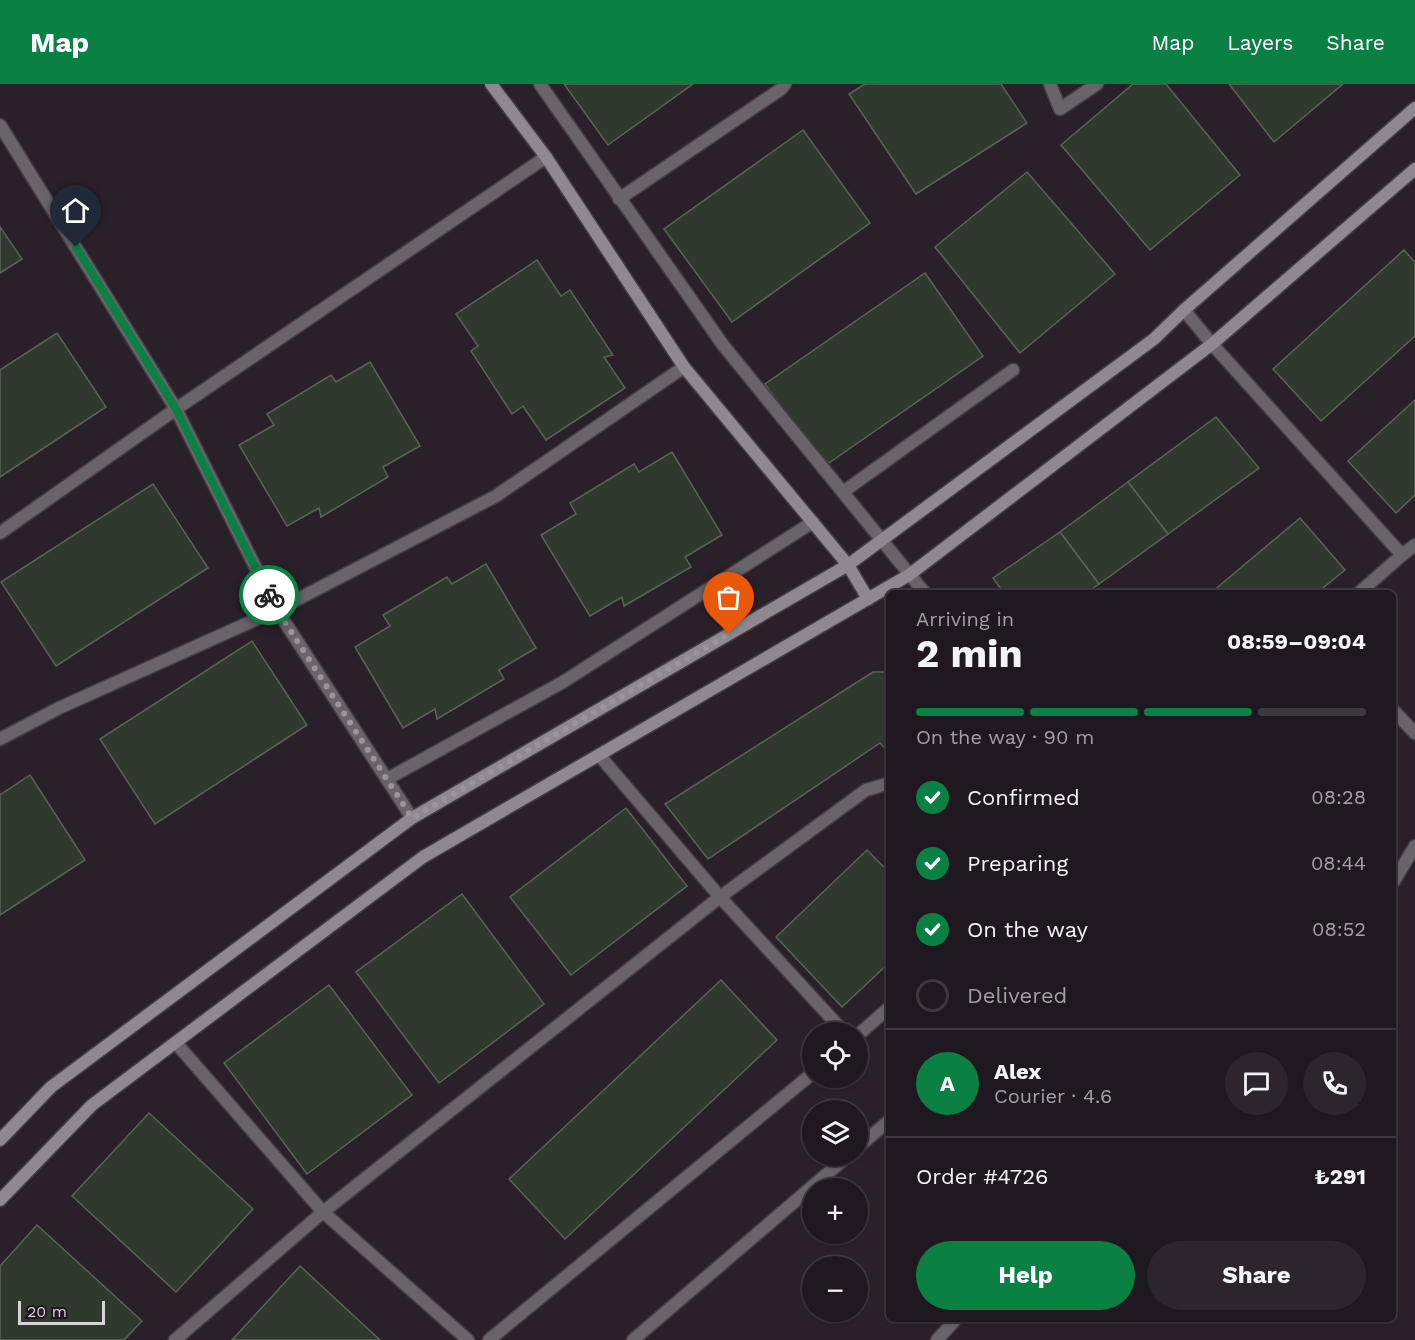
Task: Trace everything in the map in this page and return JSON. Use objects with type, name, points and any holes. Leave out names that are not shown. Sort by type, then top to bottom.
[{"type":"street","points":[[491,84],[546,157],[684,367],[848,565],[868,599]]},
{"type":"street","points":[[540,84],[723,345],[922,590]]},
{"type":"street","points":[[619,199],[781,89],[784,84]]},
{"type":"street","points":[[1050,84],[1060,109],[1097,84]]},
{"type":"street","points":[[0,1140],[51,1087],[412,818],[848,565],[1154,339],[1184,310],[1415,108]]},
{"type":"street","points":[[0,125],[176,409],[277,610],[412,818]]},
{"type":"street","points":[[0,533],[176,409],[546,157]]},
{"type":"street","points":[[0,1200],[92,1105],[423,857],[909,575],[1212,344],[1415,169]]},
{"type":"street","points":[[1184,310],[1402,555]]},
{"type":"street","points":[[0,739],[58,708],[277,610],[496,496],[684,367]]},
{"type":"street","points":[[843,492],[1013,370]]},
{"type":"street","points":[[387,779],[562,682],[813,522]]},
{"type":"street","points":[[1362,590],[1415,544]]},
{"type":"street","points":[[1396,713],[1415,733]]},
{"type":"street","points":[[599,754],[720,897],[835,1022]]},
{"type":"street","points":[[175,1340],[322,1212],[720,897],[866,790],[886,784]]},
{"type":"street","points":[[1396,878],[1415,846]]},
{"type":"street","points":[[868,1026],[886,1010]]},
{"type":"street","points":[[176,1043],[322,1212],[468,1340]]},
{"type":"street","points":[[489,1340],[802,1082]]},
{"type":"street","points":[[868,1139],[886,1123]]},
{"type":"street","points":[[633,1340],[836,1166]]},
{"type":"street","points":[[937,1340],[953,1322]]},
{"type":"building","points":[[564,84],[693,84],[608,145]]},
{"type":"building","points":[[865,84],[1001,84],[1027,123],[916,194],[849,94]]},
{"type":"building","points":[[1133,84],[1166,84],[1240,175],[1150,250],[1061,145]]},
{"type":"building","points":[[1229,84],[1343,84],[1274,142]]},
{"type":"building","points":[[803,130],[870,223],[732,322],[664,229]]},
{"type":"building","points":[[1027,172],[1115,274],[1020,353],[935,247]]},
{"type":"building","points":[[0,227],[22,259],[0,273]]},
{"type":"building","points":[[1404,250],[1415,262],[1415,336],[1321,421],[1273,369]]},
{"type":"building","points":[[537,260],[561,296],[570,290],[613,355],[604,357],[625,388],[546,440],[523,406],[512,414],[471,351],[478,346],[456,314]]},
{"type":"building","points":[[925,273],[983,356],[823,467],[765,384]]},
{"type":"building","points":[[57,333],[106,407],[0,477],[0,370]]},
{"type":"building","points":[[370,362],[420,446],[383,467],[388,477],[321,517],[319,508],[287,526],[239,445],[274,425],[267,414],[331,375],[336,382]]},
{"type":"building","points":[[1415,400],[1415,495],[1396,513],[1348,461]]},
{"type":"building","points":[[1216,417],[1259,468],[1168,534],[1128,482]]},
{"type":"building","points":[[672,452],[722,535],[685,557],[691,567],[624,606],[622,597],[590,616],[541,535],[576,514],[570,503],[634,464],[639,472]]},
{"type":"building","points":[[1128,482],[1168,534],[1099,584],[1060,532]]},
{"type":"building","points":[[153,484],[208,568],[56,666],[1,582]]},
{"type":"building","points":[[1300,518],[1345,570],[1320,590],[1214,590]]},
{"type":"building","points":[[1060,532],[1099,584],[1090,590],[1002,590],[993,578]]},
{"type":"building","points":[[486,564],[536,648],[499,670],[504,679],[437,719],[435,709],[403,728],[355,647],[390,626],[383,615],[447,577],[452,584]]},
{"type":"building","points":[[252,641],[307,725],[155,824],[100,739]]},
{"type":"building","points":[[873,672],[886,672],[886,750],[880,743],[708,859],[665,804]]},
{"type":"building","points":[[30,775],[85,860],[0,915],[0,795]]},
{"type":"building","points":[[626,808],[687,886],[571,975],[510,897]]},
{"type":"building","points":[[867,850],[886,869],[886,966],[842,1007],[776,937]]},
{"type":"building","points":[[462,894],[544,1004],[439,1083],[356,972]]},
{"type":"building","points":[[721,980],[777,1040],[565,1239],[509,1179]]},
{"type":"building","points":[[329,985],[412,1095],[307,1174],[224,1063]]},
{"type":"building","points":[[149,1113],[253,1209],[176,1292],[72,1196]]},
{"type":"building","points":[[37,1225],[142,1321],[124,1340],[0,1340],[0,1266]]},
{"type":"building","points":[[300,1266],[380,1340],[232,1340]]},
{"type":"way so far","points":[[269,595],[412,818],[729,634]]},
{"type":"route","points":[[76,247],[176,409],[269,595]]}]
